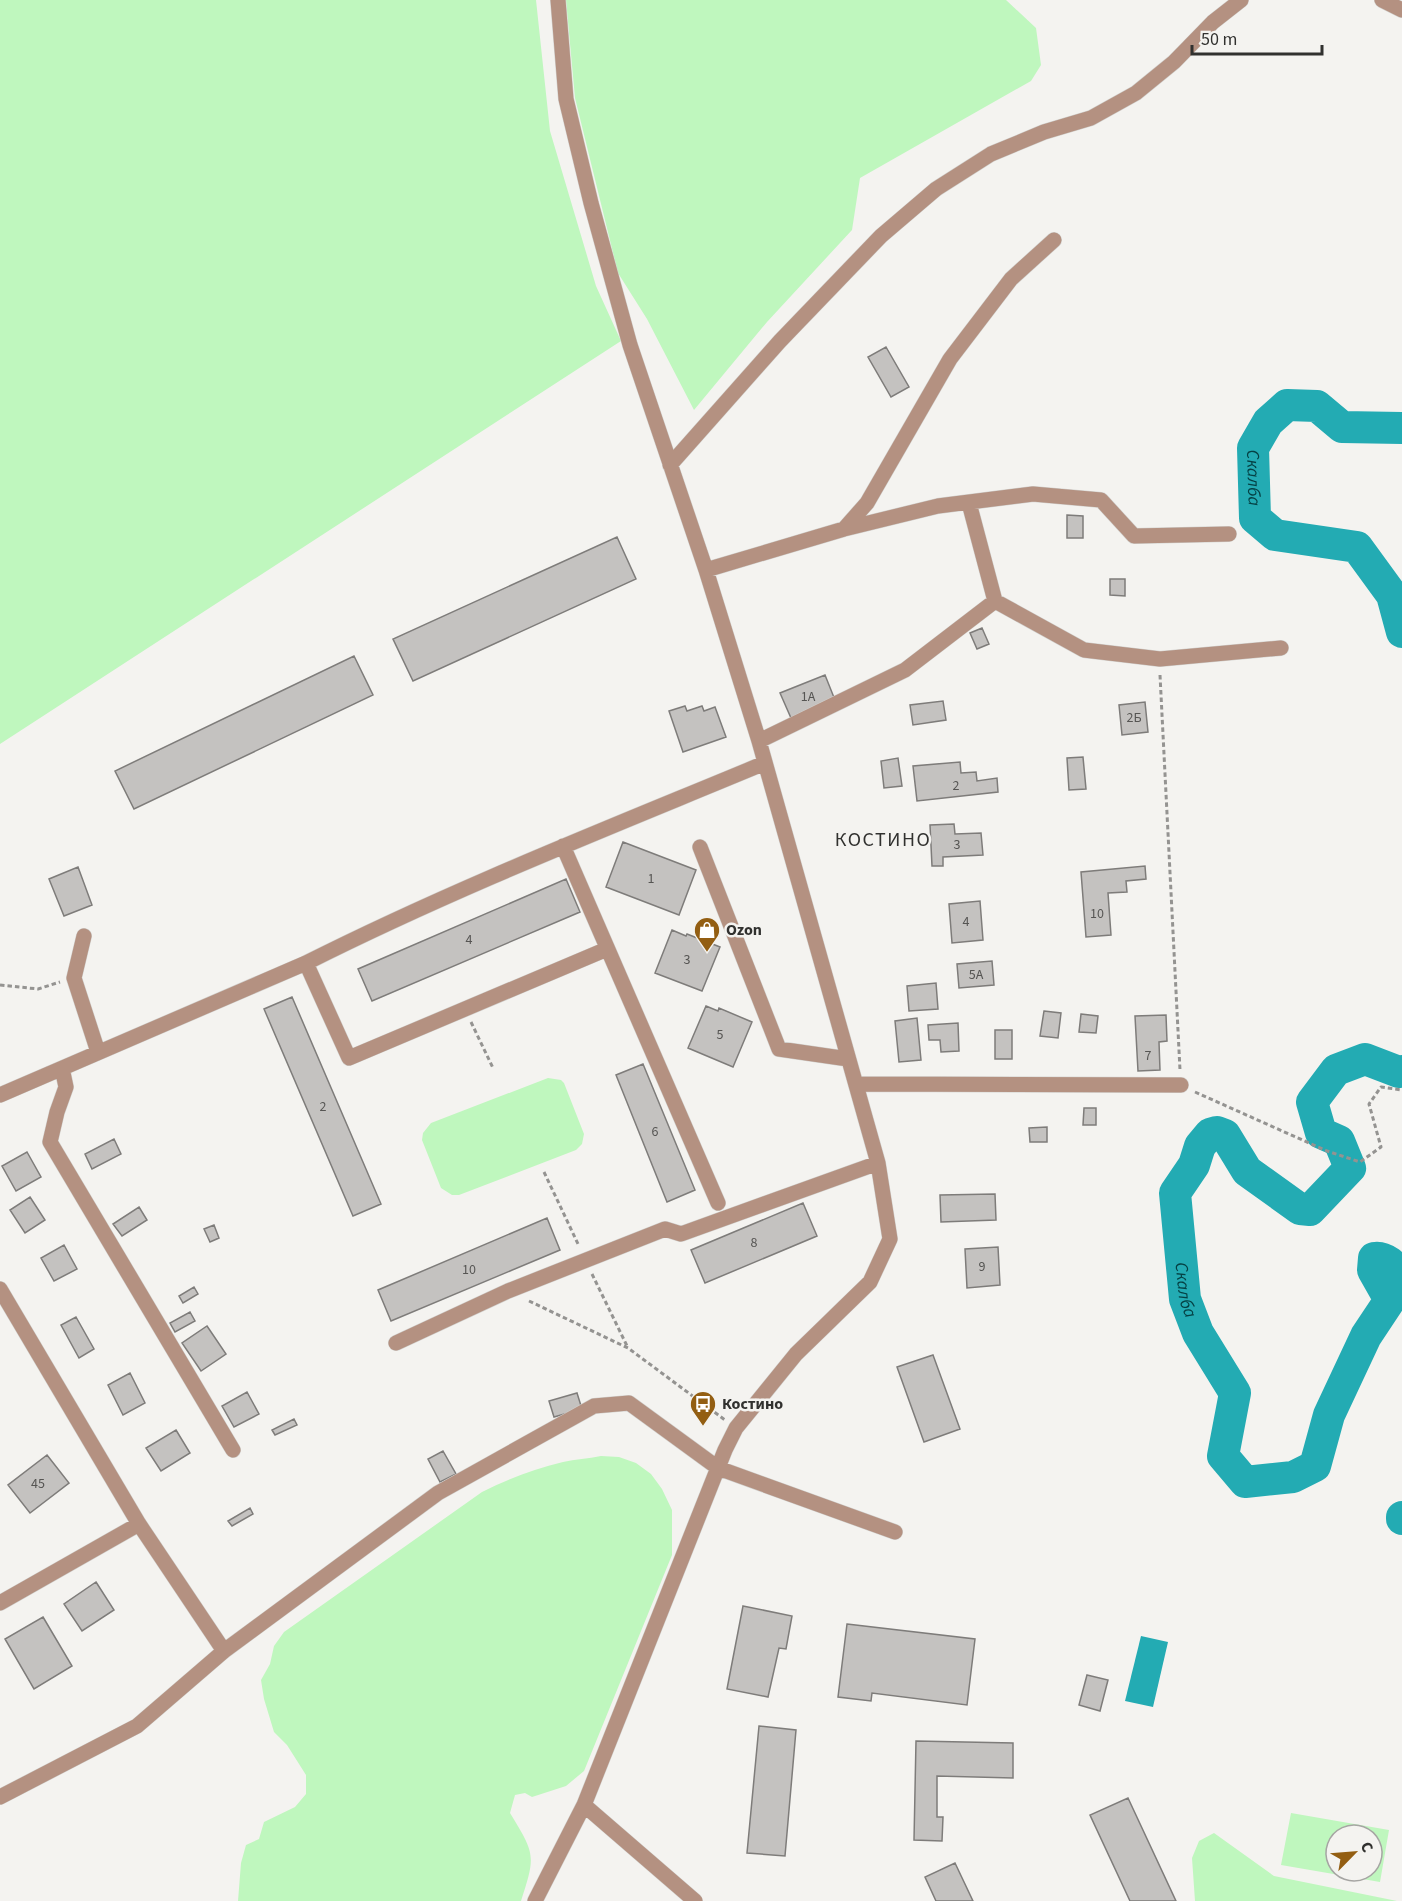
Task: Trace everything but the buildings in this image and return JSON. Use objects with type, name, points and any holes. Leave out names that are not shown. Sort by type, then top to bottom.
[{"type":"street","points":[[535,1901],[584,1805],[736,1428],[796,1354],[870,1282],[890,1239],[878,1163],[759,741],[706,570],[630,345],[588,191],[566,99],[558,0]]},
{"type":"street","points":[[670,465],[780,341],[873,244],[936,189],[991,154],[1044,132],[1091,118],[1136,93],[1174,62],[1213,22],[1241,0]]},
{"type":"street","points":[[1382,0],[1402,10]]},
{"type":"street","points":[[844,529],[867,504],[950,359],[1011,279],[1054,240]]},
{"type":"street","points":[[706,570],[844,529],[938,506],[1033,494],[1101,500],[1134,536],[1229,534]]},
{"type":"street","points":[[969,503],[995,602],[1084,650],[1160,658],[1281,648]]},
{"type":"street","points":[[759,741],[905,670],[995,602]]},
{"type":"street","points":[[0,1095],[306,963],[355,938],[563,846],[765,763]]},
{"type":"street","points":[[563,846],[718,1203]]},
{"type":"street","points":[[700,847],[779,1049],[848,1059]]},
{"type":"street","points":[[84,936],[74,978],[98,1052]]},
{"type":"street","points":[[306,963],[349,1058],[607,949]]},
{"type":"street","points":[[62,1068],[66,1087],[50,1142],[233,1449]]},
{"type":"street","points":[[856,1084],[1181,1085]]},
{"type":"street","points":[[396,1343],[508,1291],[665,1229],[681,1234],[878,1163]]},
{"type":"street","points":[[0,1289],[139,1524],[224,1651]]},
{"type":"street","points":[[0,1797],[137,1726],[224,1651],[438,1493],[594,1406],[629,1403],[718,1468],[896,1532]]},
{"type":"street","points":[[0,1602],[139,1524]]},
{"type":"street","points":[[584,1805],[695,1901]]},
{"type":"path","points":[[1160,658],[1181,1085],[1327,1151],[1360,1162],[1381,1147],[1369,1104],[1381,1087],[1402,1090]]},
{"type":"path","points":[[0,985],[38,989],[74,978]]},
{"type":"path","points":[[465,1009],[493,1068]]},
{"type":"path","points":[[508,1291],[628,1348],[736,1428]]},
{"type":"green space","points":[[0,0],[536,0],[550,131],[596,286],[621,341],[0,744]]},
{"type":"green space","points":[[566,0],[1006,0],[1036,28],[1041,65],[1031,81],[860,178],[852,230],[767,322],[694,410],[647,319],[618,273],[575,98]]},
{"type":"green space","points":[[548,1078],[561,1080],[564,1083],[584,1134],[582,1144],[576,1150],[459,1195],[452,1195],[441,1188],[422,1140],[423,1133],[431,1123]]},
{"type":"green space","points":[[601,1456],[619,1457],[636,1463],[651,1474],[662,1489],[672,1510],[672,1555],[584,1771],[566,1786],[532,1797],[525,1793],[515,1795],[510,1813],[528,1847],[531,1864],[521,1901],[238,1901],[241,1863],[246,1845],[259,1839],[264,1822],[295,1807],[306,1794],[306,1775],[287,1745],[274,1732],[261,1680],[270,1664],[274,1646],[284,1632],[482,1492],[542,1468]]},
{"type":"green space","points":[[1291,1813],[1349,1823],[1324,1823],[1324,1872],[1281,1865]]},
{"type":"green space","points":[[1384,1829],[1389,1830],[1384,1859]]},
{"type":"green space","points":[[1214,1833],[1274,1876],[1397,1901],[1195,1901],[1192,1858],[1199,1841]]},
{"type":"water","points":[[1141,1636],[1168,1642],[1153,1707],[1125,1701]]},
{"type":"waterway","name":"Скалба","points":[[1402,428],[1342,427],[1317,406],[1287,405],[1268,422],[1253,448],[1255,518],[1275,535],[1357,547],[1392,595],[1402,632]]},
{"type":"waterway","name":"Скалба","points":[[1402,1071],[1399,1072],[1365,1059],[1336,1070],[1312,1102],[1321,1133],[1339,1141],[1350,1168],[1310,1210],[1300,1209],[1247,1171],[1225,1135],[1217,1132],[1210,1134],[1200,1146],[1194,1165],[1175,1193],[1185,1299],[1198,1333],[1235,1393],[1223,1456],[1245,1482],[1293,1477],[1315,1466],[1329,1415],[1366,1336],[1390,1300],[1373,1270],[1374,1258],[1386,1260],[1402,1275]]},
{"type":"place","name":"Ozon","points":[[707,953]]},
{"type":"place","name":"Костино","points":[[703,1427]]},
{"type":"district","name":"КОСТИНО","points":[[883,840]]}]
